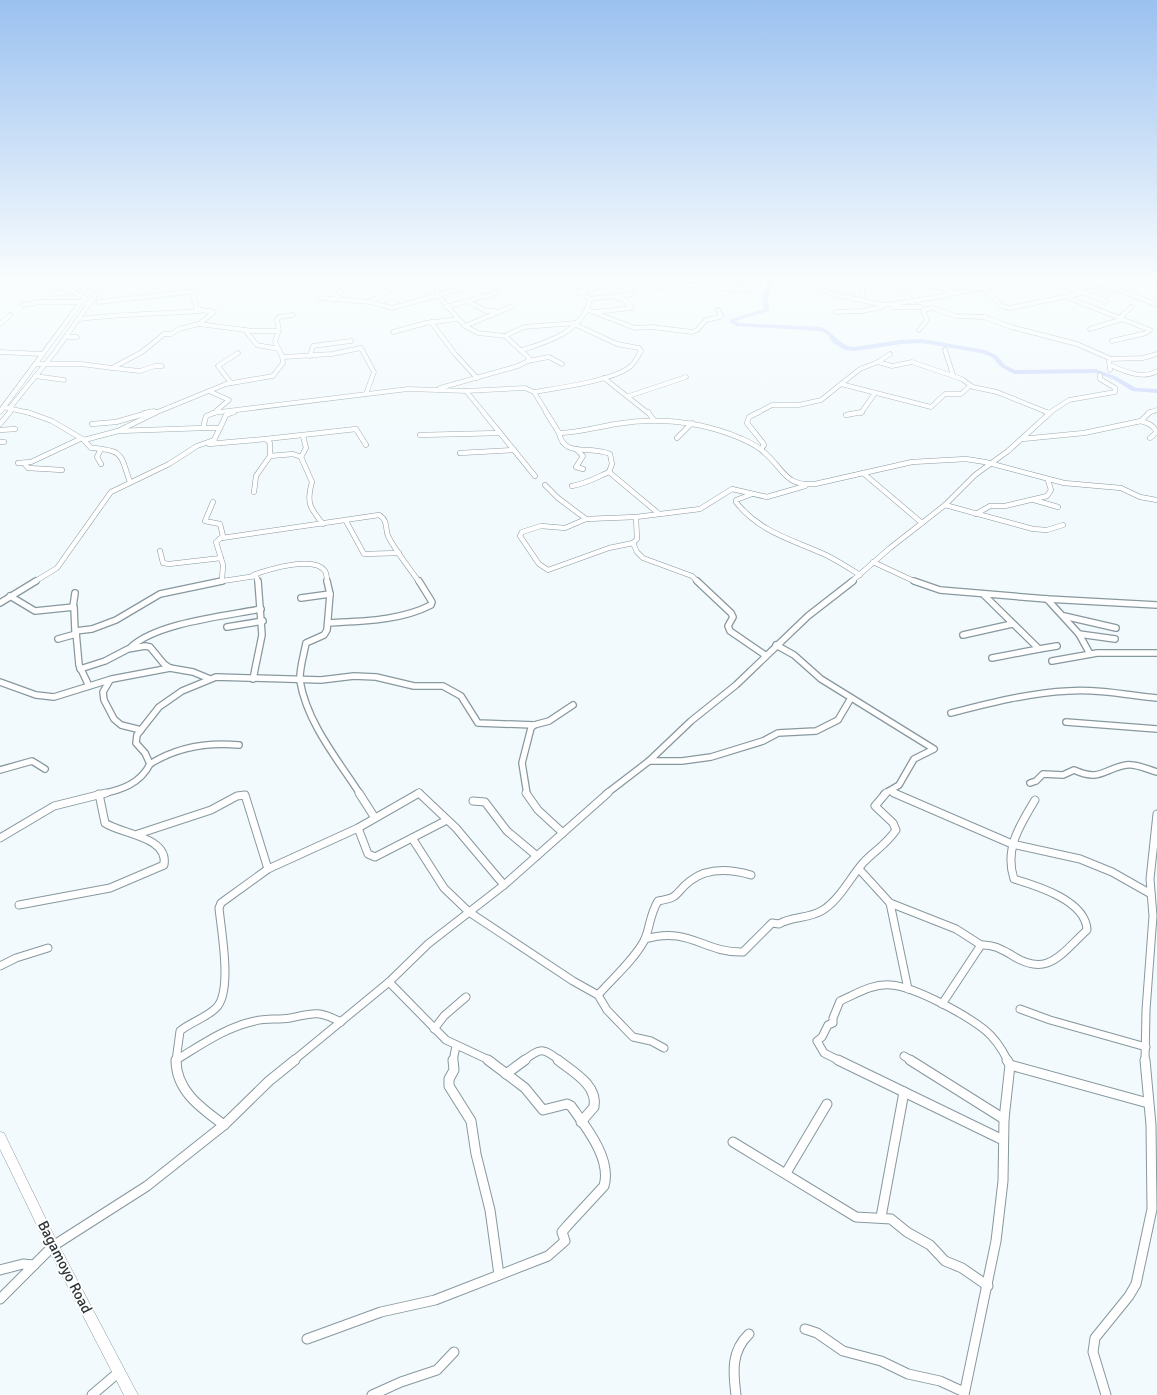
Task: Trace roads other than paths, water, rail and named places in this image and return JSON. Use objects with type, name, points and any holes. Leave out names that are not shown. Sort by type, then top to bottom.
[{"type":"highway","points":[[6,409],[50,343]]},
{"type":"highway","name":"Bagamoyo Road","points":[[0,1137],[53,1246],[131,1395]]},
{"type":"street","points":[[0,424],[6,409],[61,343]]},
{"type":"street","points":[[112,368],[142,352],[153,343]]},
{"type":"street","points":[[255,343],[279,349]]},
{"type":"street","points":[[18,463],[24,463],[82,440],[118,431],[159,411],[231,383],[273,376],[281,367],[284,358],[276,343]]},
{"type":"street","points":[[310,356],[313,346],[335,343]]},
{"type":"street","points":[[447,343],[478,378]]},
{"type":"street","points":[[514,343],[522,350],[528,361]]},
{"type":"street","points":[[522,350],[540,343]]},
{"type":"street","points":[[214,412],[408,389],[466,392],[520,388],[534,392],[572,386],[604,378],[630,367],[641,349],[614,343]]},
{"type":"street","points":[[1077,343],[1111,359],[1143,358],[1157,354]]},
{"type":"street","points":[[284,358],[360,348],[374,372],[366,394]]},
{"type":"street","points":[[946,350],[953,376]]},
{"type":"street","points":[[0,352],[42,354]]},
{"type":"street","points":[[231,383],[218,366],[238,353]]},
{"type":"street","points":[[761,449],[764,445],[747,424],[749,417],[772,405],[799,405],[821,400],[860,368],[878,362],[890,354]]},
{"type":"street","points":[[437,389],[478,378],[528,361],[549,357],[562,364]]},
{"type":"street","points":[[1111,359],[1109,362],[1110,367],[1148,375],[1154,374],[1157,371]]},
{"type":"street","points":[[878,362],[892,366],[912,362],[968,382],[970,386],[997,392],[1049,413]]},
{"type":"street","points":[[35,364],[81,364],[136,371],[162,366]]},
{"type":"street","points":[[35,376],[64,380]]},
{"type":"street","points":[[0,1299],[53,1246],[147,1186],[224,1125],[269,1081],[389,982],[428,944],[504,885],[610,791],[649,760],[691,721],[736,685],[765,655],[808,616],[945,505],[975,475],[1022,439],[1049,413],[1069,400],[1116,392],[1116,388],[1100,379],[1100,376]]},
{"type":"street","points":[[629,396],[686,377]]},
{"type":"street","points":[[604,378],[647,411],[653,419]]},
{"type":"street","points":[[841,384],[931,407],[945,394],[961,394],[970,386]]},
{"type":"street","points":[[203,428],[206,416],[229,400],[209,391]]},
{"type":"street","points":[[466,392],[535,476]]},
{"type":"street","points":[[534,392],[559,433],[561,443],[565,447],[608,452],[612,464],[609,472],[589,483],[572,486]]},
{"type":"street","points":[[846,415],[860,413],[875,393]]},
{"type":"street","points":[[6,409],[52,420],[91,448],[115,451],[124,460],[130,482]]},
{"type":"street","points":[[215,442],[226,415],[241,409]]},
{"type":"street","points":[[1141,421],[1143,416],[1157,410]]},
{"type":"street","points":[[92,424],[116,422],[139,414],[159,411]]},
{"type":"street","points":[[559,433],[565,434],[653,419],[692,423],[736,437],[761,449],[784,476],[795,483],[807,486]]},
{"type":"street","points":[[1022,439],[1084,433],[1141,421],[1149,423],[1156,430],[1157,432],[1150,438]]},
{"type":"street","points":[[677,438],[692,423]]},
{"type":"street","points":[[118,431],[220,428]]},
{"type":"street","points":[[0,430],[15,429]]},
{"type":"street","points":[[0,603],[58,568],[111,492],[169,464],[202,444],[302,436],[356,429],[366,445]]},
{"type":"street","points":[[420,435],[500,433]]},
{"type":"street","points":[[301,456],[306,448],[302,436]]},
{"type":"street","points":[[254,492],[256,476],[270,456],[270,443],[266,439]]},
{"type":"street","points":[[101,449],[97,456],[101,464]]},
{"type":"street","points":[[576,449],[583,456],[576,467],[583,469]]},
{"type":"street","points":[[460,453],[514,450]]},
{"type":"street","points":[[270,456],[293,454],[301,456]]},
{"type":"street","points":[[301,456],[312,482],[308,495],[309,504],[323,524]]},
{"type":"street","points":[[636,517],[637,539],[633,543],[609,548],[548,570],[539,564],[520,536],[522,532],[537,526],[565,528],[586,519],[636,517],[700,509],[732,489],[767,496],[928,460],[973,460],[1048,480],[1086,486],[1116,487],[1148,500],[1157,500]]},
{"type":"street","points":[[24,463],[28,468],[62,470]]},
{"type":"street","points":[[609,472],[658,513]]},
{"type":"street","points":[[863,473],[922,522]]},
{"type":"street","points":[[976,514],[990,506],[1005,506],[1049,494],[1052,488],[1048,480]]},
{"type":"street","points":[[545,486],[586,519]]},
{"type":"street","points":[[752,494],[740,497],[736,502],[756,523],[826,556],[860,575]]},
{"type":"street","points":[[1032,499],[1058,507]]},
{"type":"street","points":[[213,502],[204,521],[221,525],[224,534],[222,538]]},
{"type":"street","points":[[945,505],[1033,529],[1047,530],[1063,525]]},
{"type":"street","points":[[223,577],[221,555],[216,542],[222,538],[239,538],[379,515],[384,517],[386,519],[387,532],[399,553],[430,597],[431,606],[387,617],[328,622]]},
{"type":"street","points":[[346,521],[364,554],[399,553]]},
{"type":"street","points":[[633,543],[637,552],[643,558],[695,578],[733,617],[728,623],[730,631],[765,655]]},
{"type":"street","points":[[160,551],[163,563],[169,564],[221,555]]},
{"type":"street","points":[[873,562],[933,589],[1047,599],[1157,605]]},
{"type":"street","points":[[58,639],[116,620],[160,594],[223,577],[230,579],[294,565],[319,566],[325,571],[330,594],[328,622],[324,635],[308,642],[305,646],[300,680],[304,697],[317,727],[375,818]]},
{"type":"street","points":[[253,575],[258,578],[263,621],[260,650],[253,679]]},
{"type":"street","points":[[74,593],[73,607],[75,610],[77,657],[89,686]]},
{"type":"street","points":[[301,598],[330,594]]},
{"type":"street","points":[[983,594],[1038,649]]},
{"type":"street","points":[[10,596],[35,611],[73,607]]},
{"type":"street","points":[[1047,599],[1079,634],[1090,654]]},
{"type":"street","points":[[80,668],[105,661],[128,649],[139,640],[182,624],[261,608]]},
{"type":"street","points":[[1064,616],[1116,628]]},
{"type":"street","points":[[227,627],[263,621]]},
{"type":"street","points":[[964,635],[1012,624]]},
{"type":"street","points":[[1079,634],[1115,639]]},
{"type":"street","points":[[128,649],[148,646],[170,668]]},
{"type":"street","points":[[645,940],[660,934],[678,935],[722,952],[743,952],[766,926],[772,923],[779,924],[787,919],[804,918],[824,910],[844,889],[864,862],[887,843],[896,830],[894,824],[878,812],[874,806],[876,801],[899,785],[914,759],[934,749],[808,670],[794,655],[776,646]]},
{"type":"street","points":[[992,658],[1057,646]]},
{"type":"street","points":[[1052,661],[1090,654],[1157,653]]},
{"type":"street","points":[[0,682],[48,697],[66,695],[111,679],[170,668],[193,672],[210,679],[321,680],[354,676],[376,677],[414,686],[443,686],[461,696],[478,723],[534,724],[549,721],[573,705]]},
{"type":"street","points":[[111,679],[103,692],[104,700],[114,719],[121,725],[141,730]]},
{"type":"street","points":[[150,764],[145,753],[136,743],[137,735],[159,707],[169,699],[210,679]]},
{"type":"street","points":[[951,713],[1011,698],[1069,691],[1157,698]]},
{"type":"street","points":[[649,760],[682,761],[711,757],[763,741],[778,732],[816,731],[838,720],[851,698]]},
{"type":"street","points":[[1066,722],[1157,729]]},
{"type":"street","points":[[534,724],[528,736],[522,763],[526,792],[538,810],[563,833]]},
{"type":"street","points":[[0,838],[53,806],[133,785],[143,777],[150,764],[168,754],[220,743],[239,745]]},
{"type":"street","points":[[0,770],[32,761],[45,769]]},
{"type":"street","points":[[1030,782],[1036,781],[1038,777],[1046,773],[1063,775],[1074,770],[1083,774],[1097,776],[1128,764],[1157,772]]},
{"type":"street","points":[[889,792],[1012,844],[1080,859],[1112,872],[1151,894]]},
{"type":"street","points":[[224,1125],[204,1110],[183,1088],[178,1080],[176,1060],[180,1030],[188,1023],[216,1009],[222,1000],[224,984],[220,905],[268,869],[358,828],[419,793],[447,820],[504,885]]},
{"type":"street","points":[[19,904],[110,888],[164,865],[163,851],[156,845],[138,834],[108,826],[104,818],[99,794]]},
{"type":"street","points":[[138,834],[211,810],[237,796],[245,795],[268,869]]},
{"type":"street","points":[[859,869],[890,903],[965,934],[981,945],[995,946],[1036,967],[1051,961],[1087,930],[1088,924],[1084,915],[1066,901],[1042,888],[1014,879],[1010,868],[1012,844],[1020,824],[1034,800]]},
{"type":"street","points":[[473,801],[485,802],[507,831],[537,856]]},
{"type":"street","points":[[1106,1395],[1093,1352],[1095,1338],[1129,1296],[1136,1284],[1154,1209],[1154,1125],[1148,1103],[1146,1010],[1153,916],[1151,860],[1157,814]]},
{"type":"street","points":[[358,828],[368,854],[372,857],[385,853],[447,820]]},
{"type":"street","points":[[412,838],[444,888],[469,912],[572,981],[598,994],[607,1010],[633,1037],[651,1041],[664,1048]]},
{"type":"street","points":[[598,994],[625,967],[645,940],[652,913],[658,901],[675,898],[681,888],[692,879],[704,874],[731,869],[751,876]]},
{"type":"street","points":[[890,903],[908,989]]},
{"type":"street","points":[[942,1004],[981,945]]},
{"type":"street","points":[[0,966],[16,958],[48,948]]},
{"type":"street","points":[[308,1339],[381,1312],[435,1300],[548,1256],[565,1241],[562,1232],[566,1226],[581,1213],[604,1186],[607,1171],[572,1106],[567,1104],[543,1110],[526,1088],[493,1062],[456,1046],[434,1030],[389,982]]},
{"type":"street","points":[[805,1329],[817,1333],[843,1351],[881,1361],[908,1374],[940,1381],[964,1394],[988,1286],[1004,1181],[1004,1118],[1010,1066],[1000,1045],[985,1030],[942,1004],[908,989],[892,985],[875,986],[840,1001],[833,1018],[834,1024],[828,1025],[822,1037],[817,1041],[824,1053],[1003,1140]]},
{"type":"street","points":[[434,1030],[444,1016],[466,997]]},
{"type":"street","points":[[1020,1009],[1050,1020],[1146,1047]]},
{"type":"street","points":[[176,1060],[219,1034],[252,1021],[278,1016],[287,1018],[305,1012],[313,1012],[321,1013],[341,1022]]},
{"type":"street","points":[[456,1046],[453,1058],[454,1070],[449,1079],[449,1086],[471,1121],[476,1154],[490,1210],[499,1275]]},
{"type":"street","points":[[506,1074],[538,1050],[545,1050],[591,1087],[595,1105],[590,1115],[581,1122]]},
{"type":"street","points":[[904,1056],[1004,1118]]},
{"type":"street","points":[[1010,1066],[1148,1103]]},
{"type":"street","points":[[881,1217],[904,1092]]},
{"type":"street","points":[[786,1173],[808,1133],[827,1104]]},
{"type":"street","points":[[732,1142],[856,1217],[863,1219],[881,1217],[891,1219],[907,1232],[930,1245],[945,1261],[962,1268],[988,1286]]},
{"type":"street","points":[[0,1270],[23,1264],[34,1265]]},
{"type":"street","points":[[736,1395],[733,1373],[734,1358],[739,1345],[749,1334]]},
{"type":"street","points":[[372,1395],[401,1382],[436,1370],[454,1352]]},
{"type":"street","points":[[92,1395],[119,1372]]},
{"type":"waterway","points":[[837,343],[845,348],[854,349],[894,343]]},
{"type":"waterway","points":[[935,343],[983,351],[994,356],[1003,366],[1014,372],[1096,371],[1115,378],[1134,390],[1157,391]]}]
